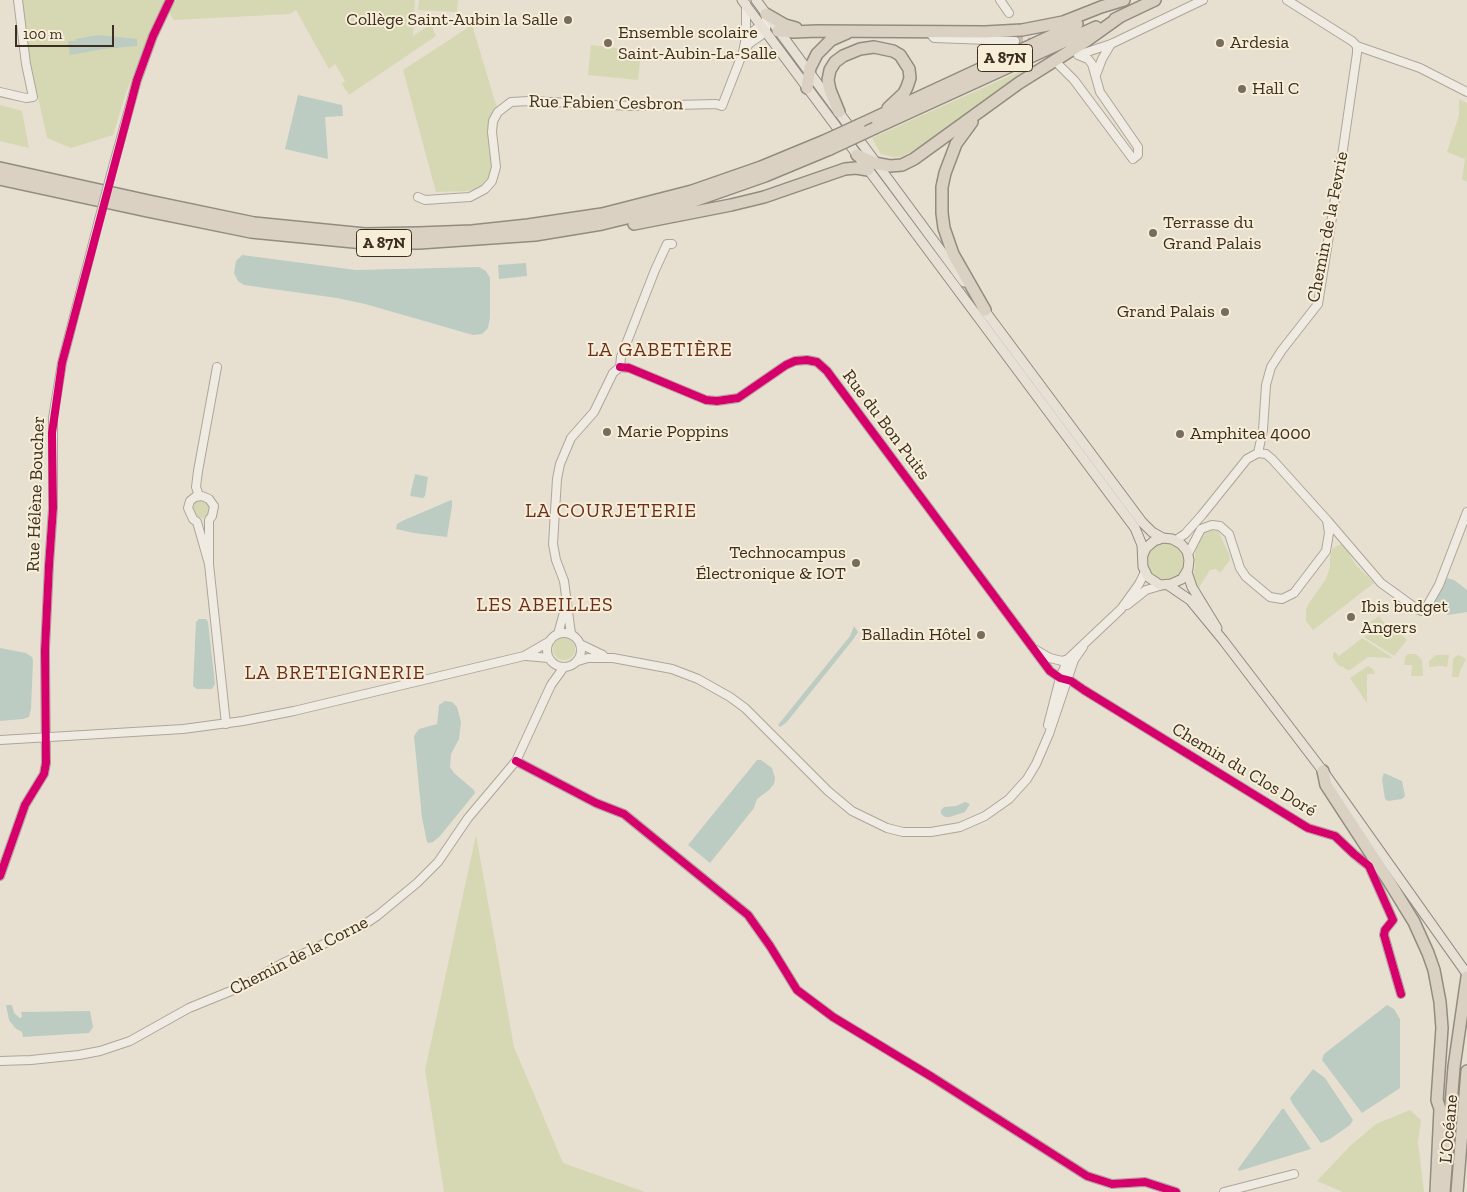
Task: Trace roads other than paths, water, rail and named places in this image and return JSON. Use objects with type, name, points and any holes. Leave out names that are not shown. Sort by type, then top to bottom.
[{"type":"highway","points":[[766,14],[791,27],[817,30],[1006,32],[1063,22],[1124,0]]},
{"type":"highway","name":"A 87N","points":[[0,179],[251,232],[345,242],[418,243],[472,241],[535,235],[602,224],[688,203],[765,176],[874,122],[1132,0]]},
{"type":"highway","name":"A 87N","points":[[874,122],[1155,0]]},
{"type":"highway","points":[[602,224],[633,224],[731,205],[764,197],[844,169],[902,165],[914,160],[980,112],[1060,61],[1121,16]]},
{"type":"highway","points":[[778,31],[817,30]]},
{"type":"highway","points":[[807,88],[809,72],[814,58],[826,43],[855,31]]},
{"type":"highway","points":[[839,112],[828,80],[830,70],[835,62],[842,56],[860,48],[874,47],[893,51],[900,55],[909,70],[910,78],[904,93],[874,122]]},
{"type":"highway","points":[[980,112],[962,135],[953,151],[945,173],[942,200],[944,228],[953,254],[985,310]]},
{"type":"highway","name":"A 87N","points":[[0,168],[149,202],[254,223],[364,234],[419,233],[472,231],[528,225],[611,212],[700,189],[827,145]]},
{"type":"highway","points":[[857,155],[872,167]]},
{"type":"highway","points":[[1323,771],[1326,785],[1414,922],[1434,970],[1439,994],[1442,1028],[1436,1192]]},
{"type":"highway","name":"L’Océane","points":[[1444,1192],[1454,1067],[1467,976]]},
{"type":"highway","name":"L’Océane","points":[[1457,1192],[1467,1072]]},
{"type":"main road","points":[[756,0],[839,112],[872,167],[1053,410],[1142,522],[1152,532],[1163,538],[1176,540],[1183,546],[1188,554],[1187,572],[1179,581],[1166,585]]},
{"type":"main road","points":[[744,2],[857,155]]},
{"type":"main road","points":[[872,167],[985,310],[1135,528],[1142,545],[1142,564],[1145,572],[1152,581],[1166,585],[1190,600],[1223,640],[1323,771],[1467,976]]},
{"type":"main road","points":[[1143,555],[1151,543],[1163,538]]},
{"type":"main road","points":[[1187,572],[1192,587],[1223,640]]},
{"type":"street","points":[[0,92],[26,98],[33,97],[26,64],[18,0]]},
{"type":"street","name":"Rue Hélène Boucher","points":[[0,876],[24,805],[44,774],[46,763],[45,650],[48,565],[54,508],[53,418],[62,363],[137,80],[153,36],[170,0]]},
{"type":"street","points":[[1000,0],[1009,13]]},
{"type":"street","points":[[1078,55],[1090,61],[1100,92],[1138,147],[1138,155],[1133,159],[1060,61],[1078,55],[1111,44],[1203,0]]},
{"type":"street","points":[[1287,0],[1357,46],[1420,68],[1467,92]]},
{"type":"street","points":[[743,52],[746,37],[744,2]]},
{"type":"street","points":[[743,52],[765,29],[766,14]]},
{"type":"street","points":[[746,37],[753,30],[778,31]]},
{"type":"street","points":[[928,32],[934,38],[1015,41]]},
{"type":"street","points":[[1096,75],[1111,44]]},
{"type":"street","name":"Chemin de la Fevrie","points":[[1258,453],[1263,430],[1266,385],[1271,367],[1318,304],[1343,149],[1357,46]]},
{"type":"street","name":"Rue Fabien Cesbron","points":[[418,197],[425,200],[470,197],[485,189],[492,181],[496,167],[492,132],[493,121],[502,108],[511,102],[522,100],[626,106],[716,104],[722,106],[743,52]]},
{"type":"street","points":[[571,634],[564,581],[556,560],[553,544],[557,479],[560,464],[571,438],[594,412],[613,373],[620,367],[621,357],[655,270],[667,244],[672,244]]},
{"type":"street","name":"Rue du Bon Puits","points":[[620,367],[629,368],[706,400],[717,401],[738,398],[791,363],[806,360],[817,362],[832,378],[1034,649],[1044,666],[1064,679]]},
{"type":"street","points":[[198,496],[196,487],[198,471],[217,367]]},
{"type":"street","points":[[1176,540],[1185,534],[1208,508],[1247,459],[1258,453],[1266,454],[1344,538],[1381,583],[1422,611],[1426,608],[1439,585],[1467,512]]},
{"type":"street","points":[[209,520],[198,522],[192,519],[188,508],[190,501],[198,496],[206,496],[212,501],[214,511],[209,520],[209,564],[226,724]]},
{"type":"street","points":[[1188,554],[1201,529],[1212,525],[1220,526],[1229,534],[1240,568],[1246,577],[1270,597],[1282,599],[1294,593],[1326,551],[1329,533],[1327,520]]},
{"type":"street","points":[[198,522],[209,564]]},
{"type":"street","points":[[1328,546],[1344,538]]},
{"type":"street","points":[[1121,609],[1145,572]]},
{"type":"street","points":[[1034,649],[1050,658],[1062,661],[1068,659],[1083,647],[1121,609],[1146,590],[1166,585]]},
{"type":"street","points":[[558,634],[566,604]]},
{"type":"street","points":[[0,740],[184,729],[226,724],[294,711],[524,656],[564,632],[571,634],[580,644],[594,652],[613,658],[672,670],[698,679],[718,689],[755,717],[828,791],[852,811],[887,828],[903,832],[946,831],[985,816],[1009,799],[1022,784],[1036,764],[1041,752],[1064,679],[1068,659]]},
{"type":"street","points":[[550,641],[547,652],[552,661]]},
{"type":"street","points":[[578,660],[580,644]]},
{"type":"street","points":[[1064,679],[1083,647]]},
{"type":"street","points":[[524,656],[552,661],[564,667],[578,660],[588,658],[613,658]]},
{"type":"street","name":"Chemin de la Corne","points":[[551,684],[552,661]]},
{"type":"street","name":"Chemin de la Corne","points":[[0,1061],[31,1060],[116,1047],[189,1008],[243,986],[284,963],[362,926],[399,899],[438,862],[468,818],[516,761],[551,684],[564,667]]},
{"type":"street","name":"Chemin du Clos Doré","points":[[1064,679],[1308,828],[1335,836],[1369,866],[1393,920],[1385,930],[1384,935],[1401,994]]},
{"type":"street","points":[[516,761],[596,803],[624,814],[748,915],[797,990],[833,1017],[1087,1176],[1112,1184],[1145,1182],[1176,1192]]},
{"type":"street","points":[[1224,1192],[1294,1174]]},
{"type":"tunnel","points":[[1015,41],[1027,41],[1042,47],[1058,64]]},
{"type":"place","name":"Collège Saint-Aubin la Salle","points":[[568,20]]},
{"type":"place","name":"Ensemble scolaire Saint-Aubin-La-Salle","points":[[608,43]]},
{"type":"place","name":"Ardesia","points":[[1220,43]]},
{"type":"place","name":"Hall C","points":[[1242,89]]},
{"type":"place","name":"Terrasse du Grand Palais","points":[[1153,233]]},
{"type":"place","name":"Grand Palais","points":[[1225,312]]},
{"type":"place","name":"Marie Poppins","points":[[607,432]]},
{"type":"place","name":"Amphitea 4000","points":[[1180,434]]},
{"type":"place","name":"Technocampus Électronique & IOT","points":[[856,563]]},
{"type":"place","name":"Ibis budget Angers","points":[[1351,617]]},
{"type":"place","name":"Balladin Hôtel","points":[[981,635]]},
{"type":"district","name":"LA GABETIÈRE","points":[[660,350]]},
{"type":"district","name":"LA COURJETERIE","points":[[611,511]]},
{"type":"district","name":"LES ABEILLES","points":[[545,605]]},
{"type":"district","name":"LA BRETEIGNERIE","points":[[335,673]]}]
